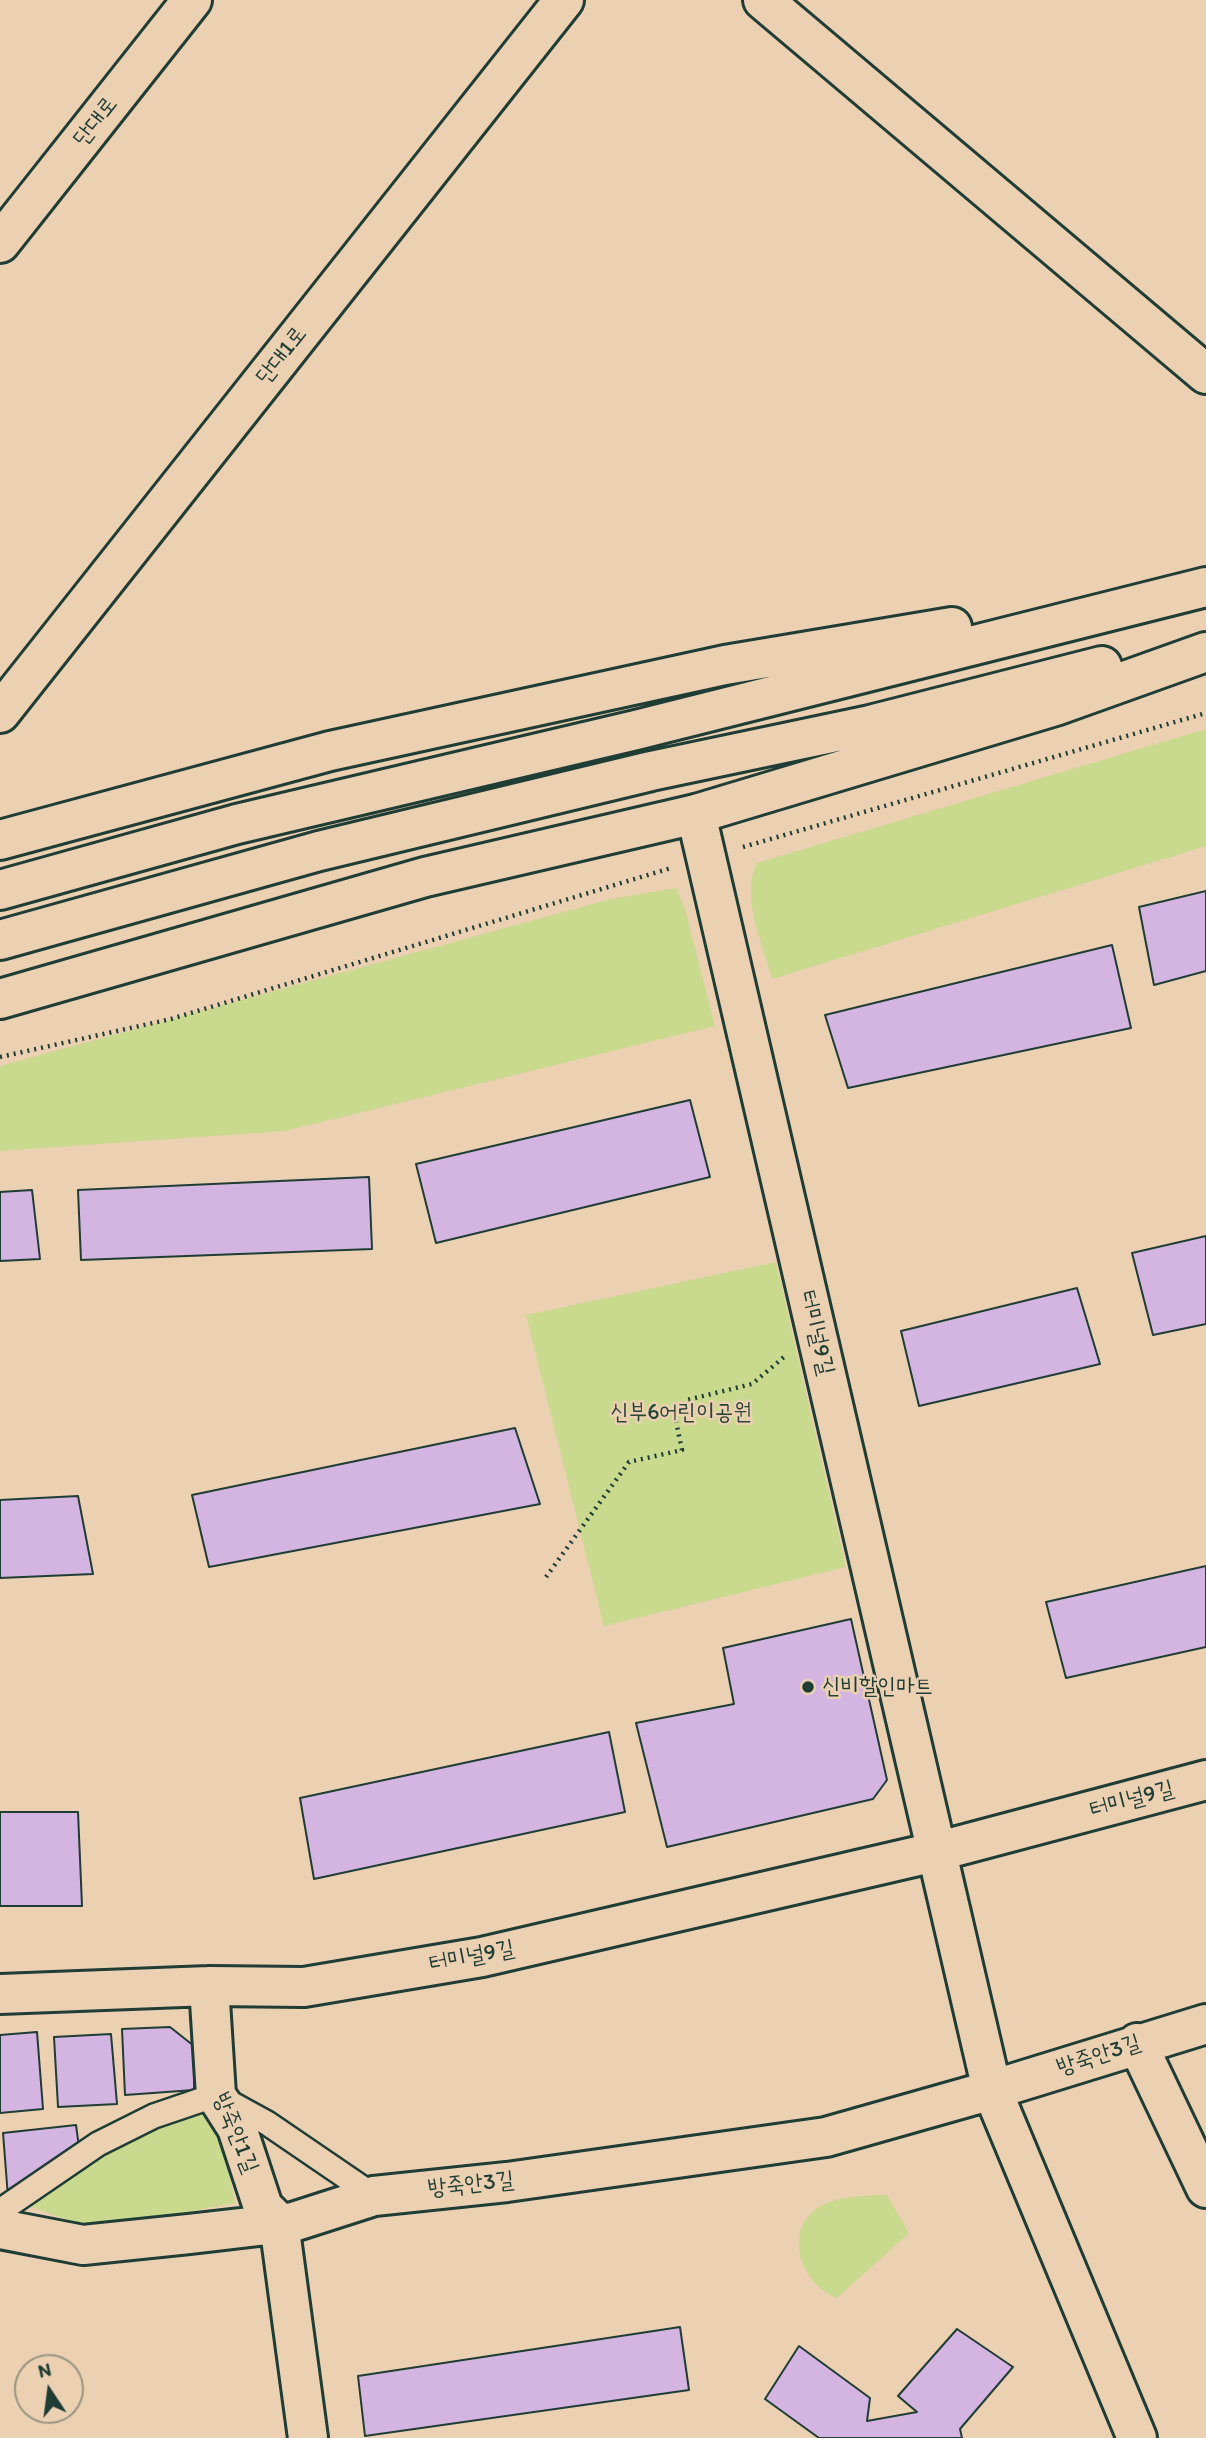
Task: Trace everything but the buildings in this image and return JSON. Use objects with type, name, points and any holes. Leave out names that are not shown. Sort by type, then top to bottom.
[{"type":"street","name":"단대로","points":[[5,226],[192,0]]},
{"type":"street","name":"단대1로","points":[[0,713],[564,0]]},
{"type":"street","points":[[763,0],[1206,374]]},
{"type":"street","points":[[0,890],[237,824],[636,730],[1206,586]]},
{"type":"street","points":[[5,836],[330,751],[726,665],[1206,586]]},
{"type":"street","points":[[0,940],[320,851],[651,771],[870,725],[1206,639]]},
{"type":"street","points":[[0,999],[425,877],[696,814],[1055,706],[1206,652]]},
{"type":"street","name":"터미널9길","points":[[696,814],[935,1852]]},
{"type":"street","name":"터미널9길","points":[[0,1994],[209,1986],[304,1987],[482,1957],[935,1852],[1206,1780]]},
{"type":"street","points":[[935,1852],[992,2090],[1138,2438]]},
{"type":"street","name":"방죽안1길","points":[[209,1986],[216,2095],[237,2128],[263,2207],[279,2223],[308,2438]]},
{"type":"street","name":"방죽안3길","points":[[0,2229],[83,2245],[293,2222],[374,2196],[507,2182],[826,2137],[992,2090],[1137,2043],[1206,2024]]},
{"type":"street","points":[[1137,2043],[1206,2188]]},
{"type":"lane","points":[[0,2211],[97,2144],[154,2116],[216,2095],[277,2130],[374,2196]]},
{"type":"path","points":[[0,1058],[171,1019],[706,858],[1206,713]]},
{"type":"path","points":[[545,1577],[629,1462],[682,1450],[675,1417],[687,1401],[752,1384],[781,1357],[820,1350]]},
{"type":"green space","points":[[1206,729],[1206,846],[772,979],[752,905],[752,876],[757,863]]},
{"type":"green space","points":[[676,888],[685,909],[715,1026],[285,1131],[0,1151],[0,1066],[611,899]]},
{"type":"green space","name":"신부6어린이공원","points":[[776,1262],[846,1567],[604,1626],[526,1315]]},
{"type":"green space","points":[[200,2110],[218,2118],[235,2203],[134,2222],[82,2225],[28,2206],[103,2150],[159,2123]]},
{"type":"green space","points":[[887,2195],[909,2233],[837,2298],[824,2291],[813,2281],[800,2254],[802,2226],[810,2214],[838,2199]]},
{"type":"place","name":"신비할인마트","points":[[808,1687]]}]
